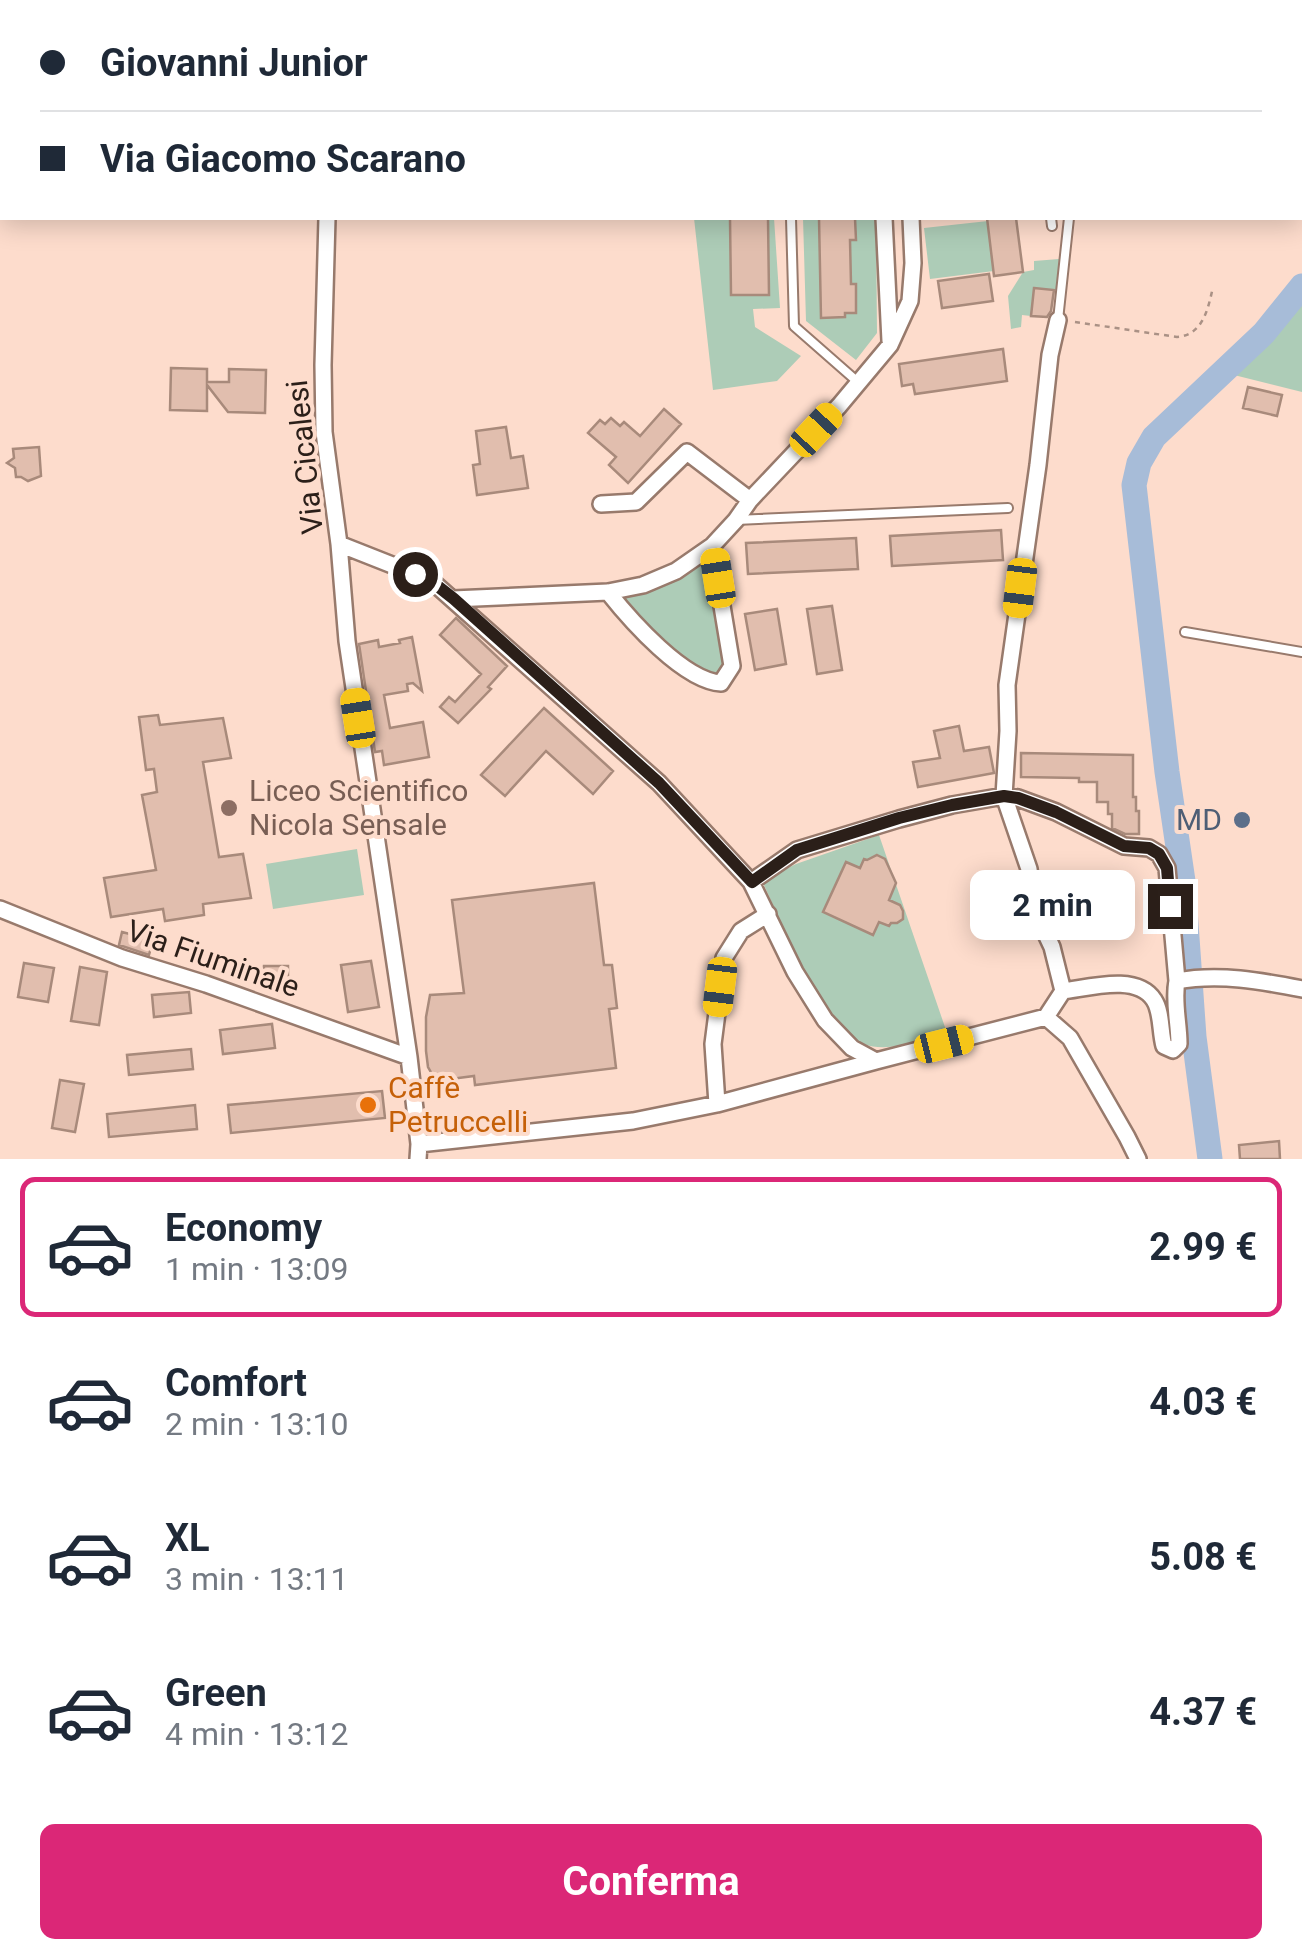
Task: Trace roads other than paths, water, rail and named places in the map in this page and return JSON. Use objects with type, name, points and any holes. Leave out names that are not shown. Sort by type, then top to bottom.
[{"type":"street","name":"Via Cicalesi","points":[[327,220],[324,432],[338,544],[435,584],[659,783],[752,882],[795,972],[825,1020],[846,1042],[876,1061]]},
{"type":"street","points":[[884,220],[890,345]]},
{"type":"street","points":[[454,599],[608,592],[643,585],[676,572],[712,546],[890,345],[910,302],[914,263],[912,220]]},
{"type":"street","points":[[1058,320],[1050,355],[1007,684],[1004,796],[1029,869],[1035,912],[1052,947],[1064,992]]},
{"type":"street","points":[[601,504],[636,502],[687,452],[750,500]]},
{"type":"street","points":[[338,544],[347,641],[409,1057],[414,1155],[718,1104],[1046,1017],[1064,992],[1110,983],[1130,985],[1150,994],[1156,1002],[1164,1046],[1172,1050],[1180,1044],[1174,994],[1180,980],[1167,868],[1159,854],[1149,848],[1124,846],[1056,812],[1004,796],[952,805],[797,850],[752,882]]},
{"type":"street","points":[[608,592],[653,642],[687,670],[708,682],[721,683],[732,666],[712,546]]},
{"type":"street","name":"Via Fiuminale","points":[[0,908],[122,958],[409,1057]]},
{"type":"street","points":[[718,1104],[713,1044],[724,958],[742,932],[768,914]]},
{"type":"street","points":[[1180,980],[1242,979],[1302,989]]},
{"type":"street","points":[[1046,1017],[1070,1038],[1138,1159]]},
{"type":"street","points":[[842,1070],[846,1042]]},
{"type":"lane","points":[[791,220],[794,326],[859,383]]},
{"type":"lane","points":[[1058,320],[1069,220]]},
{"type":"lane","points":[[736,520],[1008,508]]},
{"type":"lane","points":[[1184,632],[1302,652]]},
{"type":"waterway","points":[[1210,1159],[1194,1037],[1183,881],[1134,485],[1139,463],[1154,437],[1264,333],[1302,286]]},
{"type":"place","name":"Liceo Scientifico Nicola Sensale","points":[[229,808]]},
{"type":"place","name":"MD","points":[[1242,820]]},
{"type":"place","name":"Caffè Petruccelli","points":[[368,1105]]}]
